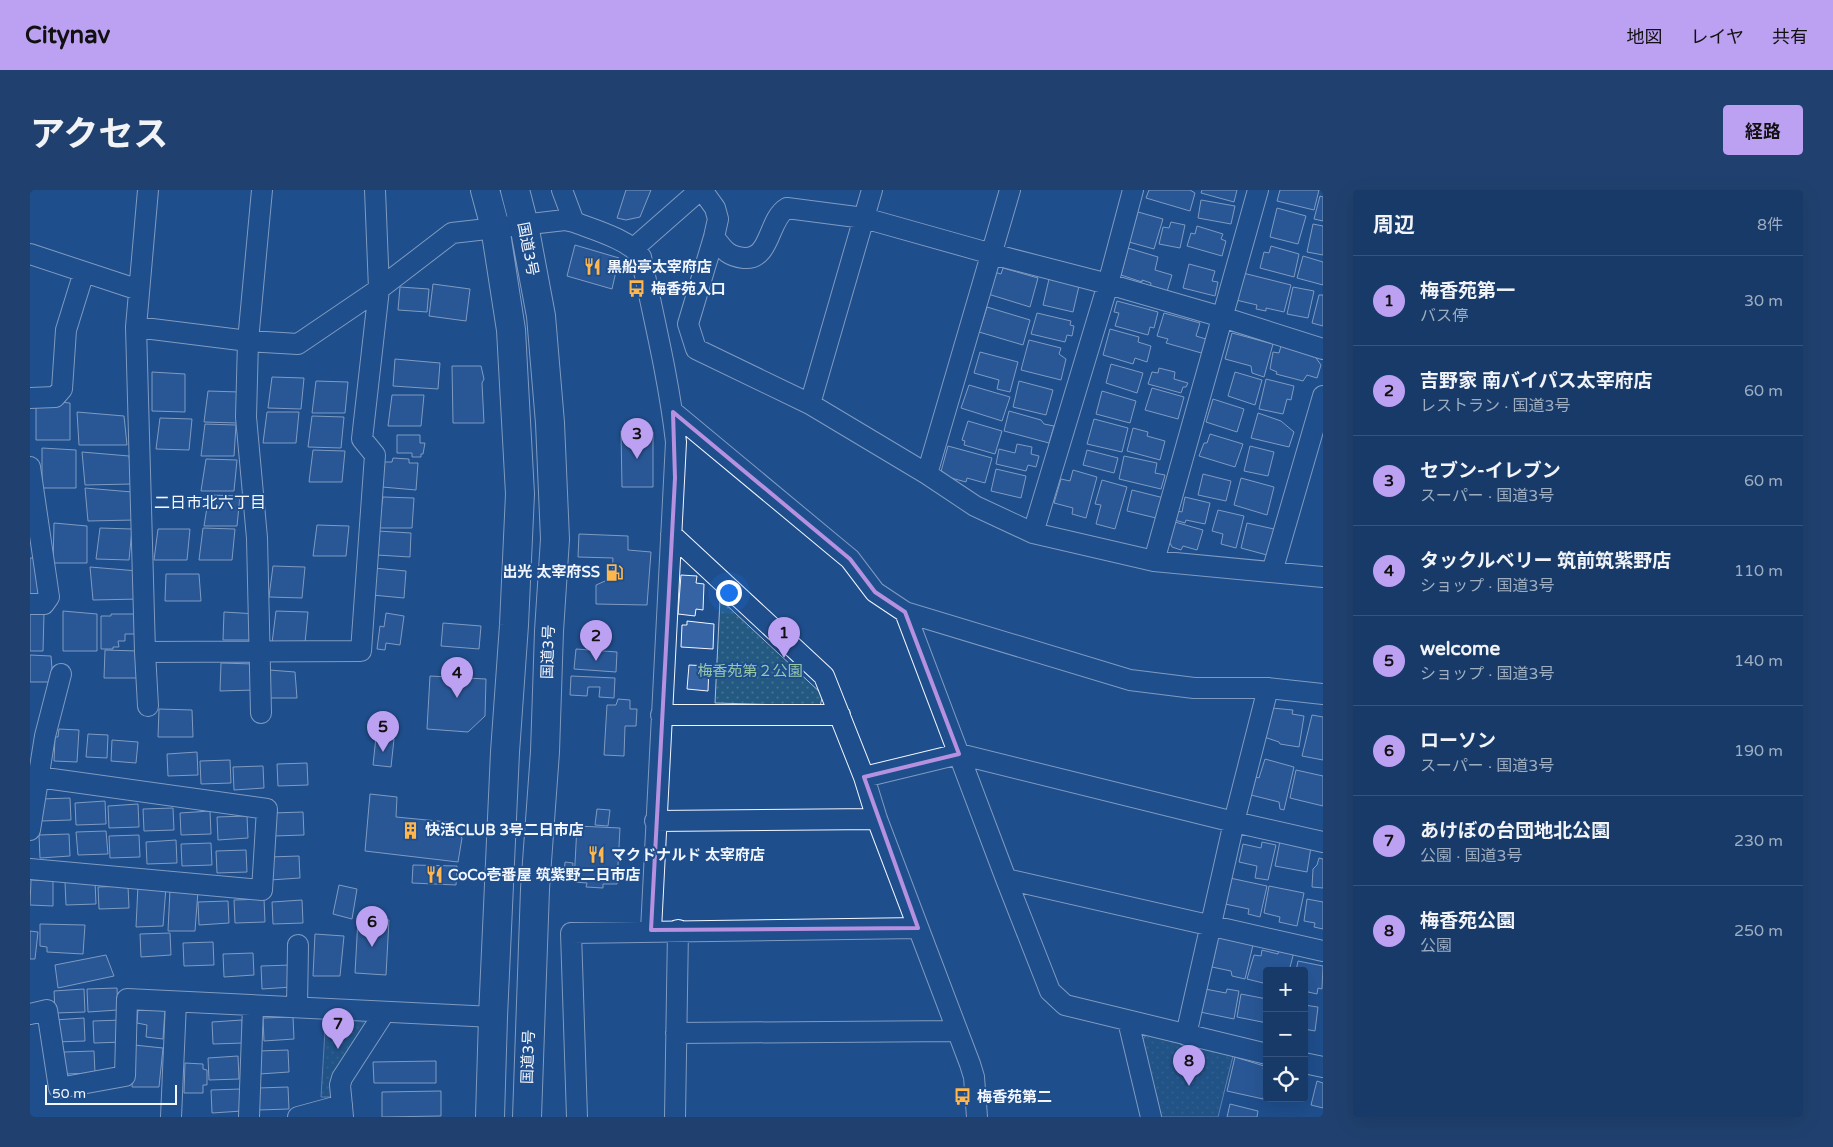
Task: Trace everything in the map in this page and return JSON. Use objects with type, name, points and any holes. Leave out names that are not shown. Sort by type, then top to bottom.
[{"type":"highway","name":"国道3号","points":[[485,190],[495,228],[511,330],[520,494],[492,1017],[490,1117]]},
{"type":"highway","name":"国道3号","points":[[515,190],[524,225],[541,316],[550,423],[555,539],[549,631],[545,752],[535,889],[527,1117]]},
{"type":"street","points":[[148,190],[136,328],[148,706]]},
{"type":"street","points":[[261,713],[257,538],[246,417],[248,341],[262,190]]},
{"type":"street","points":[[145,652],[362,651],[375,455],[362,439],[379,289],[375,190]]},
{"type":"street","points":[[562,190],[574,222]]},
{"type":"street","points":[[634,248],[701,190],[718,214],[714,237],[688,324],[696,349],[810,404],[928,474],[975,506],[1033,533],[1154,561],[1323,577]]},
{"type":"street","points":[[810,404],[872,190]]},
{"type":"street","points":[[928,474],[1010,190]]},
{"type":"street","points":[[1033,533],[1108,284],[1133,190]]},
{"type":"street","points":[[1154,561],[1258,190]]},
{"type":"street","points":[[714,237],[727,254],[748,258],[755,256],[762,250],[778,214],[787,208],[864,218],[1108,284],[1323,349]]},
{"type":"street","points":[[136,328],[248,341],[298,344],[379,289],[452,233],[565,220],[574,222],[634,248],[641,257],[673,412],[676,442],[655,821],[651,930]]},
{"type":"street","points":[[30,254],[139,290]]},
{"type":"street","points":[[30,398],[55,397],[62,389],[66,330],[84,272]]},
{"type":"street","points":[[1272,572],[1323,396]]},
{"type":"street","points":[[673,412],[850,558],[875,592],[906,612],[1130,680],[1194,688],[1268,688],[1323,694]]},
{"type":"street","points":[[30,467],[49,597],[44,604],[30,604]]},
{"type":"street","points":[[671,534],[824,676],[864,777],[877,820],[970,1064],[974,1077],[977,1117]]},
{"type":"street","points":[[906,612],[1050,991],[1065,1005],[1186,1036],[1263,1053]]},
{"type":"street","points":[[30,830],[38,777],[38,733],[61,674]]},
{"type":"street","points":[[1186,1036],[1234,822],[1268,688]]},
{"type":"street","points":[[662,715],[840,715]]},
{"type":"street","points":[[864,777],[959,754],[1323,842]]},
{"type":"street","points":[[30,869],[262,890],[267,809],[38,777]]},
{"type":"street","points":[[655,821],[877,820]]},
{"type":"street","points":[[1006,879],[1323,951]]},
{"type":"street","points":[[577,1117],[571,932],[918,928]]},
{"type":"street","points":[[675,1117],[678,930]]},
{"type":"street","points":[[296,1007],[298,945]]},
{"type":"street","points":[[30,1014],[47,1010],[60,1088],[125,1076],[127,999],[492,1017]]},
{"type":"street","points":[[170,1117],[176,1002]]},
{"type":"street","points":[[249,1117],[253,1006]]},
{"type":"street","points":[[298,1117],[343,1111],[340,1086],[342,1078],[384,1013]]},
{"type":"street","points":[[1128,1021],[1151,1117]]},
{"type":"street","points":[[676,1032],[957,1031]]},
{"type":"street","points":[[1308,1064],[1323,1067]]},
{"type":"highlighted area","points":[[673,412],[850,559],[875,592],[905,612],[959,754],[864,777],[918,928],[651,930],[675,478]]},
{"type":"green space","name":"梅香苑第２公園","points":[[720,599],[823,695],[820,706],[715,703]]},
{"type":"green space","points":[[326,1014],[366,1016],[366,1029],[331,1097],[321,1097]]},
{"type":"green space","points":[[1150,1031],[1233,1056],[1218,1117],[1161,1117],[1142,1040]]},
{"type":"building","points":[[626,190],[651,190],[640,217],[626,220],[617,218]]},
{"type":"building","points":[[1149,190],[1190,190],[1195,193],[1190,211],[1146,198]]},
{"type":"building","points":[[1202,190],[1237,190],[1234,202],[1201,193]]},
{"type":"building","points":[[1280,190],[1319,190],[1314,210],[1277,201]]},
{"type":"building","points":[[1320,196],[1323,197],[1323,221],[1314,219]]},
{"type":"building","points":[[1201,200],[1235,206],[1231,224],[1198,218]]},
{"type":"building","points":[[1277,208],[1306,216],[1298,244],[1270,237]]},
{"type":"building","points":[[1138,212],[1163,219],[1154,249],[1129,242]]},
{"type":"building","points":[[1171,222],[1185,225],[1180,248],[1159,244],[1163,227],[1169,228]]},
{"type":"building","points":[[1313,224],[1323,226],[1323,255],[1307,252]]},
{"type":"building","points":[[1197,226],[1223,234],[1221,239],[1226,241],[1222,256],[1187,246],[1191,233],[1195,234]]},
{"type":"building","name":"黒船亭太宰府店","points":[[575,245],[619,258],[612,289],[567,276]]},
{"type":"building","points":[[1271,246],[1299,254],[1294,277],[1260,268],[1264,252],[1269,253]]},
{"type":"building","points":[[1128,248],[1158,257],[1155,270],[1172,275],[1166,295],[1150,290],[1151,283],[1121,275]]},
{"type":"building","points":[[1303,256],[1323,262],[1323,285],[1297,278]]},
{"type":"building","points":[[1189,264],[1215,271],[1212,281],[1218,282],[1215,296],[1183,288]]},
{"type":"building","points":[[1003,268],[1038,278],[1030,307],[988,294],[994,272],[1001,274]]},
{"type":"building","points":[[1243,273],[1291,285],[1284,312],[1266,308],[1266,311],[1256,309],[1257,305],[1236,300]]},
{"type":"building","points":[[1049,279],[1079,286],[1073,312],[1043,305]]},
{"type":"building","points":[[433,284],[470,289],[466,321],[429,316]]},
{"type":"building","points":[[400,287],[429,289],[427,312],[398,310]]},
{"type":"building","points":[[1293,287],[1314,291],[1308,318],[1287,314]]},
{"type":"building","points":[[1319,295],[1323,295],[1323,326],[1312,323]]},
{"type":"building","points":[[1117,301],[1158,312],[1154,328],[1150,327],[1148,335],[1115,326],[1119,313],[1114,312]]},
{"type":"building","points":[[987,307],[1030,320],[1023,345],[979,332]]},
{"type":"building","points":[[1037,313],[1071,321],[1070,325],[1074,326],[1072,336],[1067,335],[1065,342],[1031,334]]},
{"type":"building","points":[[1164,313],[1200,323],[1196,336],[1209,340],[1205,354],[1166,343],[1168,339],[1157,336]]},
{"type":"building","points":[[1110,329],[1139,337],[1138,342],[1151,346],[1147,362],[1135,358],[1133,364],[1103,355]]},
{"type":"building","points":[[1232,333],[1273,344],[1264,377],[1252,373],[1251,366],[1225,359]]},
{"type":"building","points":[[1029,340],[1061,348],[1059,354],[1066,359],[1061,380],[1021,370]]},
{"type":"building","points":[[1281,346],[1314,355],[1321,365],[1317,378],[1307,375],[1303,381],[1276,374],[1277,372],[1270,369],[1273,352],[1279,353]]},
{"type":"building","points":[[980,352],[1018,362],[1010,392],[997,389],[999,380],[974,373]]},
{"type":"building","points":[[395,359],[440,363],[438,389],[393,386]]},
{"type":"building","points":[[1111,364],[1143,373],[1137,393],[1106,383]]},
{"type":"building","points":[[452,366],[481,366],[484,379],[482,383],[484,423],[453,423]]},
{"type":"building","points":[[1159,368],[1175,372],[1174,379],[1188,383],[1186,387],[1183,387],[1181,393],[1148,384],[1152,372],[1158,373]]},
{"type":"building","points":[[152,372],[185,374],[185,412],[152,411]]},
{"type":"building","points":[[1235,372],[1262,380],[1255,405],[1228,396]]},
{"type":"building","points":[[272,377],[304,378],[301,409],[268,408]]},
{"type":"building","points":[[1266,379],[1294,386],[1291,400],[1287,399],[1283,414],[1259,409]]},
{"type":"building","points":[[316,381],[348,382],[345,413],[312,413]]},
{"type":"building","points":[[1019,381],[1053,390],[1046,415],[1013,407]]},
{"type":"building","points":[[969,385],[1010,397],[1002,421],[961,408]]},
{"type":"building","points":[[1152,388],[1184,397],[1178,419],[1145,410]]},
{"type":"building","points":[[208,391],[240,392],[237,423],[204,422]]},
{"type":"building","points":[[1102,391],[1136,401],[1130,423],[1096,414]]},
{"type":"building","points":[[392,395],[424,395],[421,426],[388,426]]},
{"type":"building","points":[[1213,399],[1244,409],[1237,432],[1206,422]]},
{"type":"building","points":[[36,400],[70,403],[70,440],[36,440]]},
{"type":"building","points":[[1009,411],[1041,420],[1044,424],[1054,426],[1049,443],[1004,431]]},
{"type":"building","points":[[77,412],[124,416],[127,445],[79,445]]},
{"type":"building","points":[[267,412],[299,412],[296,443],[263,443]]},
{"type":"building","points":[[1258,413],[1281,421],[1294,432],[1289,447],[1251,438]]},
{"type":"building","points":[[312,416],[344,417],[341,448],[308,447]]},
{"type":"building","points":[[160,418],[192,419],[189,450],[156,449]]},
{"type":"building","points":[[1094,419],[1128,428],[1122,452],[1087,444]]},
{"type":"building","points":[[968,421],[1002,431],[995,454],[964,445],[965,441],[962,440]]},
{"type":"building","points":[[205,424],[236,425],[234,456],[201,456]]},
{"type":"building","points":[[1133,428],[1148,432],[1147,436],[1165,441],[1160,460],[1127,451]]},
{"type":"building","points":[[621,431],[653,432],[653,487],[622,487]]},
{"type":"building","points":[[1210,434],[1243,444],[1235,467],[1199,456]]},
{"type":"building","points":[[397,435],[420,435],[420,443],[425,443],[421,457],[412,457],[412,453],[397,453]]},
{"type":"building","points":[[1017,444],[1032,447],[1031,454],[1039,456],[1036,467],[1028,465],[1026,471],[996,464],[999,449],[1015,453]]},
{"type":"building","points":[[948,446],[992,458],[985,483],[967,478],[966,482],[940,475]]},
{"type":"building","points":[[1250,446],[1274,452],[1268,476],[1244,471]]},
{"type":"building","points":[[42,448],[76,450],[76,488],[42,488]]},
{"type":"building","points":[[313,450],[345,451],[342,482],[309,482]]},
{"type":"building","points":[[1087,450],[1118,458],[1114,473],[1083,465]]},
{"type":"building","points":[[82,452],[129,456],[132,484],[85,485]]},
{"type":"building","points":[[1124,456],[1157,463],[1155,473],[1165,475],[1161,489],[1119,479]]},
{"type":"building","points":[[393,458],[409,459],[409,463],[418,463],[416,490],[382,487],[383,462],[392,462]]},
{"type":"building","points":[[206,459],[237,460],[234,491],[201,491]]},
{"type":"building","points":[[996,469],[1026,476],[1021,498],[991,491]]},
{"type":"building","points":[[1073,470],[1097,477],[1086,518],[1072,514],[1073,508],[1054,503],[1061,479],[1070,481]]},
{"type":"building","points":[[1203,474],[1231,481],[1226,501],[1198,495]]},
{"type":"building","points":[[1241,478],[1274,487],[1267,515],[1234,505]]},
{"type":"building","points":[[1102,480],[1127,487],[1115,529],[1096,524],[1101,505],[1095,504]]},
{"type":"building","points":[[85,488],[132,492],[135,520],[88,521]]},
{"type":"building","points":[[1132,490],[1164,498],[1156,518],[1127,511]]},
{"type":"building","points":[[209,495],[240,496],[237,526],[204,526]]},
{"type":"building","points":[[383,497],[414,498],[412,528],[378,528]]},
{"type":"building","points":[[1185,497],[1210,503],[1205,524],[1186,520],[1185,523],[1171,519],[1173,510],[1182,512]]},
{"type":"building","points":[[1218,510],[1244,516],[1236,548],[1221,544],[1223,534],[1212,531]]},
{"type":"building","points":[[1175,522],[1203,530],[1197,550],[1183,546],[1181,550],[1172,547],[1169,541]]},
{"type":"building","points":[[54,523],[87,526],[87,563],[53,563]]},
{"type":"building","points":[[1247,523],[1274,529],[1267,555],[1241,548]]},
{"type":"building","points":[[317,525],[349,526],[346,556],[313,556]]},
{"type":"building","points":[[100,528],[132,529],[129,560],[96,559]]},
{"type":"building","points":[[203,528],[235,529],[232,560],[199,560]]},
{"type":"building","points":[[158,529],[190,529],[187,560],[154,560]]},
{"type":"building","points":[[378,531],[411,533],[410,557],[377,555]]},
{"type":"building","points":[[579,534],[628,536],[628,550],[651,552],[647,605],[596,604],[596,585],[612,578],[613,558],[578,557]]},
{"type":"building","points":[[30,558],[39,558],[39,597],[30,597]]},
{"type":"building","points":[[273,566],[305,567],[302,598],[269,597]]},
{"type":"building","points":[[90,567],[138,571],[140,599],[93,600]]},
{"type":"building","points":[[374,568],[406,571],[404,598],[372,595]]},
{"type":"building","points":[[166,574],[199,574],[201,601],[165,601]]},
{"type":"building","points":[[681,575],[697,576],[696,583],[704,584],[703,610],[696,609],[695,616],[678,614]]},
{"type":"building","points":[[63,611],[97,614],[97,651],[63,651]]},
{"type":"building","points":[[276,611],[308,612],[305,643],[272,643]]},
{"type":"building","points":[[224,612],[257,614],[258,640],[223,640]]},
{"type":"building","points":[[30,613],[44,613],[43,651],[30,651]]},
{"type":"building","points":[[386,613],[404,616],[400,645],[386,643],[385,650],[377,649],[380,626],[384,627]]},
{"type":"building","points":[[111,614],[139,614],[139,634],[125,634],[125,641],[118,641],[119,647],[101,649],[101,616],[111,616]]},
{"type":"building","points":[[687,621],[714,624],[713,649],[681,647],[682,625],[687,625]]},
{"type":"building","points":[[443,623],[481,626],[479,649],[441,646]]},
{"type":"building","points":[[576,649],[617,652],[616,672],[574,669]]},
{"type":"building","points":[[105,650],[138,651],[140,678],[104,678]]},
{"type":"building","points":[[30,655],[51,656],[53,682],[30,682]]},
{"type":"building","points":[[221,663],[254,664],[255,690],[220,691]]},
{"type":"building","points":[[689,665],[709,666],[708,691],[687,689]]},
{"type":"building","points":[[269,670],[295,672],[297,698],[268,698]]},
{"type":"building","points":[[430,676],[486,679],[485,716],[468,732],[427,729]]},
{"type":"building","points":[[571,676],[615,678],[614,698],[599,697],[600,687],[588,687],[587,696],[570,695]]},
{"type":"building","points":[[618,699],[630,700],[630,709],[637,709],[636,726],[625,726],[624,756],[604,755],[607,705],[616,705]]},
{"type":"building","points":[[1272,708],[1293,710],[1292,714],[1304,716],[1299,747],[1280,744],[1264,737]]},
{"type":"building","points":[[159,709],[192,710],[193,737],[158,737]]},
{"type":"building","points":[[1312,715],[1323,717],[1323,760],[1302,756]]},
{"type":"building","points":[[59,729],[79,730],[77,762],[54,761],[55,737],[58,737]]},
{"type":"building","points":[[88,734],[108,735],[107,758],[86,757]]},
{"type":"building","points":[[376,737],[394,739],[391,767],[373,765]]},
{"type":"building","points":[[112,740],[138,742],[136,763],[111,761]]},
{"type":"building","points":[[197,752],[198,775],[168,776],[167,754]]},
{"type":"building","points":[[1265,759],[1294,767],[1284,810],[1280,809],[1279,802],[1251,795],[1256,777],[1259,778]]},
{"type":"building","points":[[230,760],[231,783],[201,784],[200,761]]},
{"type":"building","points":[[307,763],[308,785],[278,786],[277,764]]},
{"type":"building","points":[[263,766],[264,788],[234,790],[233,767]]},
{"type":"building","points":[[1296,770],[1323,776],[1323,806],[1290,798]]},
{"type":"building","name":"快活CLUB 3号二日市店","points":[[370,794],[397,797],[396,817],[448,822],[462,838],[458,862],[365,851]]},
{"type":"building","points":[[70,798],[71,820],[41,821],[40,799]]},
{"type":"building","points":[[105,801],[106,824],[76,825],[75,803]]},
{"type":"building","points":[[138,804],[139,827],[109,828],[108,806]]},
{"type":"building","points":[[173,808],[174,830],[144,831],[143,809]]},
{"type":"building","points":[[597,809],[610,810],[608,826],[595,825]]},
{"type":"building","points":[[210,811],[211,834],[181,835],[180,813]]},
{"type":"building","points":[[303,812],[304,835],[274,836],[273,813]]},
{"type":"building","points":[[247,816],[248,838],[218,840],[217,817]]},
{"type":"building","name":"マクドナルド 太宰府店","points":[[577,826],[620,828],[617,884],[603,884],[603,888],[586,887],[587,883],[574,882]]},
{"type":"building","points":[[106,831],[108,854],[78,855],[76,832]]},
{"type":"building","points":[[69,834],[70,856],[40,858],[39,835]]},
{"type":"building","points":[[139,835],[140,857],[110,858],[109,836]]},
{"type":"building","points":[[176,840],[177,863],[147,864],[146,842]]},
{"type":"building","points":[[1280,841],[1311,847],[1307,872],[1275,866]]},
{"type":"building","points":[[1262,842],[1276,845],[1268,880],[1255,878],[1257,866],[1239,862],[1243,844],[1261,848]]},
{"type":"building","points":[[211,843],[212,865],[182,866],[181,844]]},
{"type":"building","points":[[246,850],[247,872],[217,873],[216,851]]},
{"type":"building","points":[[299,856],[300,878],[270,880],[269,857]]},
{"type":"building","points":[[1319,858],[1323,859],[1323,888],[1312,887],[1313,869],[1317,865]]},
{"type":"building","points":[[565,862],[573,863],[572,877],[564,876]]},
{"type":"building","name":"CoCo壱番屋 筑紫野二日市店","points":[[413,865],[457,866],[456,885],[412,883]]},
{"type":"building","points":[[1230,878],[1267,886],[1260,917],[1248,914],[1249,909],[1225,904]]},
{"type":"building","points":[[31,880],[53,881],[53,906],[30,905]]},
{"type":"building","points":[[95,881],[96,904],[66,905],[65,882]]},
{"type":"building","points":[[138,885],[166,887],[163,926],[136,927]]},
{"type":"building","points":[[339,885],[357,889],[352,919],[333,914]]},
{"type":"building","points":[[128,886],[129,908],[99,909],[98,887]]},
{"type":"building","points":[[1269,886],[1304,893],[1297,926],[1279,922],[1280,917],[1264,913]]},
{"type":"building","points":[[170,889],[198,891],[195,931],[168,931]]},
{"type":"building","points":[[264,899],[265,922],[235,923],[234,900]]},
{"type":"building","points":[[1307,899],[1323,902],[1323,929],[1314,927],[1315,923],[1304,921]]},
{"type":"building","points":[[302,900],[303,923],[273,924],[272,902]]},
{"type":"building","points":[[228,901],[229,923],[199,925],[198,902]]},
{"type":"building","points":[[358,919],[389,920],[386,975],[355,973]]},
{"type":"building","points":[[40,924],[85,925],[83,954],[47,952],[47,947],[40,946]]},
{"type":"building","points":[[30,931],[38,932],[35,959],[30,959]]},
{"type":"building","points":[[170,933],[171,955],[141,957],[140,934]]},
{"type":"building","points":[[315,934],[344,936],[340,976],[313,976]]},
{"type":"building","points":[[1218,937],[1253,945],[1245,979],[1232,976],[1231,971],[1212,967]]},
{"type":"building","points":[[213,942],[214,965],[184,966],[183,943]]},
{"type":"building","points":[[1279,948],[1294,952],[1290,967],[1263,967],[1263,983],[1247,979],[1254,955],[1261,956],[1262,950],[1278,954]]},
{"type":"building","points":[[253,953],[254,975],[224,977],[223,954]]},
{"type":"building","points":[[106,955],[114,976],[58,988],[55,965]]},
{"type":"building","points":[[1298,961],[1323,966],[1322,989],[1318,988],[1317,994],[1308,992],[1308,967],[1297,967]]},
{"type":"building","points":[[291,965],[292,987],[262,989],[261,966]]},
{"type":"building","points":[[117,988],[118,1010],[88,1012],[87,989]]},
{"type":"building","points":[[84,989],[85,1012],[55,1013],[54,991]]},
{"type":"building","points":[[1205,989],[1226,993],[1227,989],[1239,991],[1234,1019],[1200,1012]]},
{"type":"building","points":[[1241,994],[1263,998],[1263,1022],[1237,1017]]},
{"type":"building","points":[[1308,1006],[1318,1007],[1315,1031],[1308,1030]]},
{"type":"building","points":[[138,1009],[165,1010],[163,1039],[146,1037],[147,1025],[137,1023]]},
{"type":"building","points":[[293,1017],[294,1039],[264,1041],[263,1018]]},
{"type":"building","points":[[84,1018],[85,1041],[55,1042],[54,1020]]},
{"type":"building","points":[[123,1020],[124,1042],[94,1043],[93,1021]]},
{"type":"building","points":[[242,1020],[243,1043],[213,1044],[212,1022]]},
{"type":"building","points":[[134,1045],[163,1048],[159,1087],[132,1087]]},
{"type":"building","points":[[288,1050],[289,1072],[259,1074],[258,1051]]},
{"type":"building","points":[[94,1051],[95,1073],[65,1074],[64,1052]]},
{"type":"building","points":[[238,1056],[239,1079],[209,1080],[208,1058]]},
{"type":"building","points":[[1235,1057],[1263,1066],[1263,1099],[1227,1091]]},
{"type":"building","points":[[436,1061],[436,1083],[374,1083],[373,1062]]},
{"type":"building","points":[[185,1063],[203,1064],[203,1069],[207,1070],[207,1085],[203,1085],[203,1093],[184,1093]]},
{"type":"building","points":[[1317,1081],[1323,1083],[1323,1108],[1311,1105]]},
{"type":"building","points":[[288,1087],[289,1109],[259,1110],[258,1088]]},
{"type":"building","points":[[241,1089],[242,1111],[212,1113],[211,1090]]},
{"type":"building","points":[[441,1091],[441,1116],[382,1117],[382,1092]]},
{"type":"building","points":[[1230,1104],[1258,1111],[1257,1117],[1227,1117]]},
{"type":"place","name":"黒船亭太宰府店","points":[[593,267]]},
{"type":"place","name":"梅香苑入口","points":[[637,289]]},
{"type":"place","name":"セブン-イレブン","points":[[637,459]]},
{"type":"place","name":"出光 太宰府SS","points":[[614,572]]},
{"type":"place","name":"梅香苑第一","points":[[784,658]]},
{"type":"place","name":"吉野家 南バイパス太宰府店","points":[[596,661]]},
{"type":"place","name":"タックルベリー 筑前筑紫野店","points":[[457,698]]},
{"type":"place","name":"welcome","points":[[383,752]]},
{"type":"place","name":"快活CLUB 3号二日市店","points":[[411,830]]},
{"type":"place","name":"マクドナルド 太宰府店","points":[[597,855]]},
{"type":"place","name":"CoCo壱番屋 筑紫野二日市店","points":[[434,875]]},
{"type":"place","name":"ローソン","points":[[372,947]]},
{"type":"place","name":"あけぼの台団地北公園","points":[[338,1049]]},
{"type":"place","name":"梅香苑公園","points":[[1189,1086]]},
{"type":"place","name":"梅香苑第二","points":[[963,1097]]},
{"type":"district","name":"二日市北六丁目","points":[[210,502]]}]
